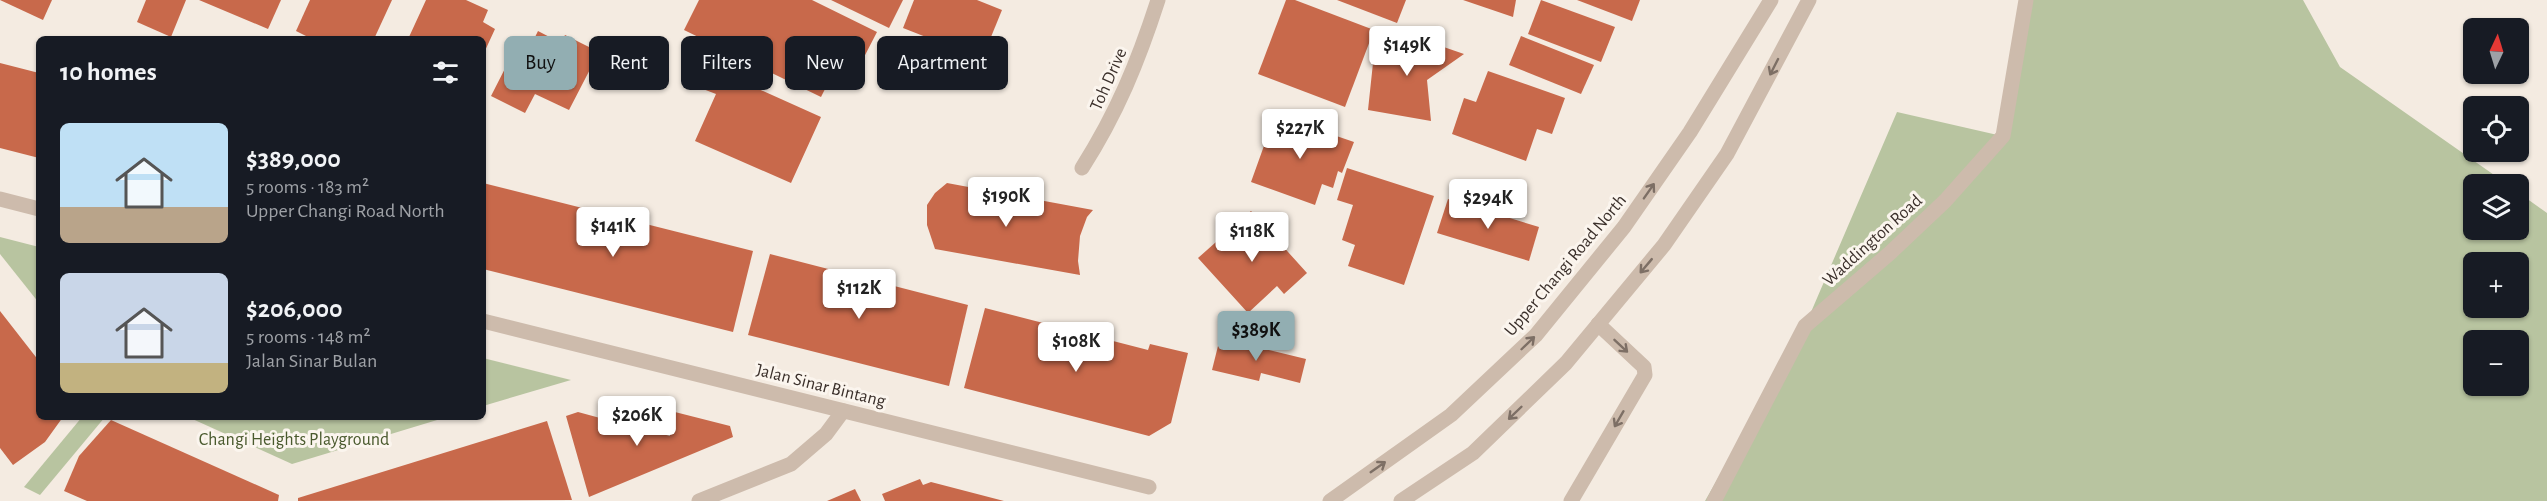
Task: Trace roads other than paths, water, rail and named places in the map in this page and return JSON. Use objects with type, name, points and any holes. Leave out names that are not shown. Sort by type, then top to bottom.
[{"type":"street","name":"Toh Drive","points":[[1082,168],[1107,128],[1138,61],[1158,0]]},
{"type":"street","name":"Upper Changi Road North","points":[[1330,501],[1451,415],[1536,334],[1624,227],[1690,132],[1771,0]]},
{"type":"street","points":[[1401,501],[1473,453],[1566,363],[1664,245],[1727,154],[1809,0]]},
{"type":"street","name":"Waddington Road","points":[[1713,501],[1805,326],[1890,253],[1945,201],[2003,136],[2025,0]]},
{"type":"street","points":[[0,199],[36,208]]},
{"type":"street","name":"Jalan Sinar Bintang","points":[[486,322],[1149,488]]},
{"type":"street","points":[[1571,501],[1645,375],[1644,368],[1598,324]]},
{"type":"street","points":[[699,501],[791,464],[826,434],[843,411]]},
{"type":"park label","name":"Changi Heights Playground","points":[[294,439]]}]
